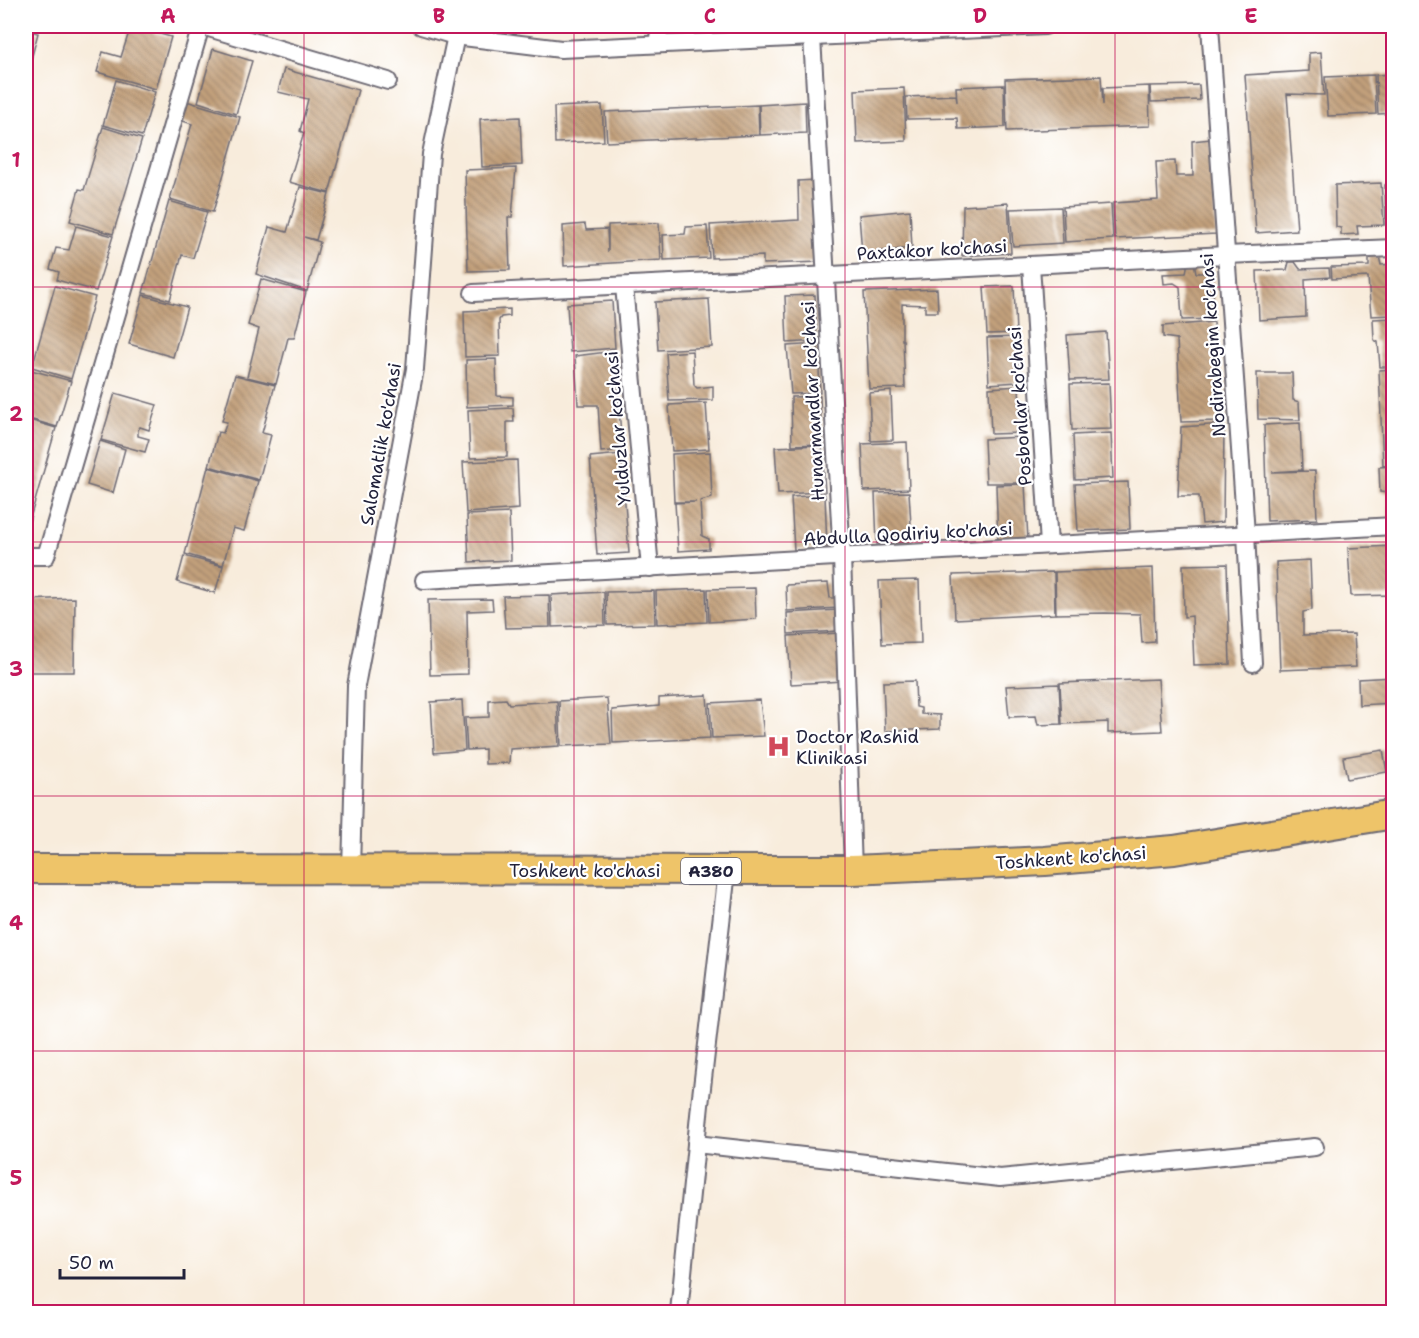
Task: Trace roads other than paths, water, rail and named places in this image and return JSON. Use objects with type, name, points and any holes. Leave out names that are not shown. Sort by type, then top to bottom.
[{"type":"highway","name":"Toshkent ko'chasi","points":[[26,869],[853,870],[1045,861],[1174,850],[1394,814]]},
{"type":"street","points":[[26,556],[46,556],[201,26],[388,81]]},
{"type":"street","points":[[421,26],[561,49],[812,37],[878,30],[1045,26]]},
{"type":"street","points":[[657,44],[660,26]]},
{"type":"street","name":"Nodirabegim ko'chasi","points":[[1210,26],[1253,663]]},
{"type":"street","name":"Salomatlik ko'chasi","points":[[351,870],[356,686],[415,369],[431,154],[456,31]]},
{"type":"street","name":"Hunarmandlar ko'chasi","points":[[812,37],[842,557],[853,870]]},
{"type":"street","name":"Paxtakor ko'chasi","points":[[473,293],[1394,248]]},
{"type":"street","name":"Posbonlar ko'chasi","points":[[1031,265],[1049,545]]},
{"type":"street","name":"Yulduzlar ko'chasi","points":[[624,286],[650,568]]},
{"type":"street","name":"Abdulla Qodiriy ko'chasi","points":[[424,580],[1394,526]]},
{"type":"street","points":[[679,1312],[727,871]]},
{"type":"street","points":[[696,1144],[1000,1178],[1315,1147]]},
{"type":"place","name":"Doctor Rashid Klinikasi","points":[[778,747]]}]
